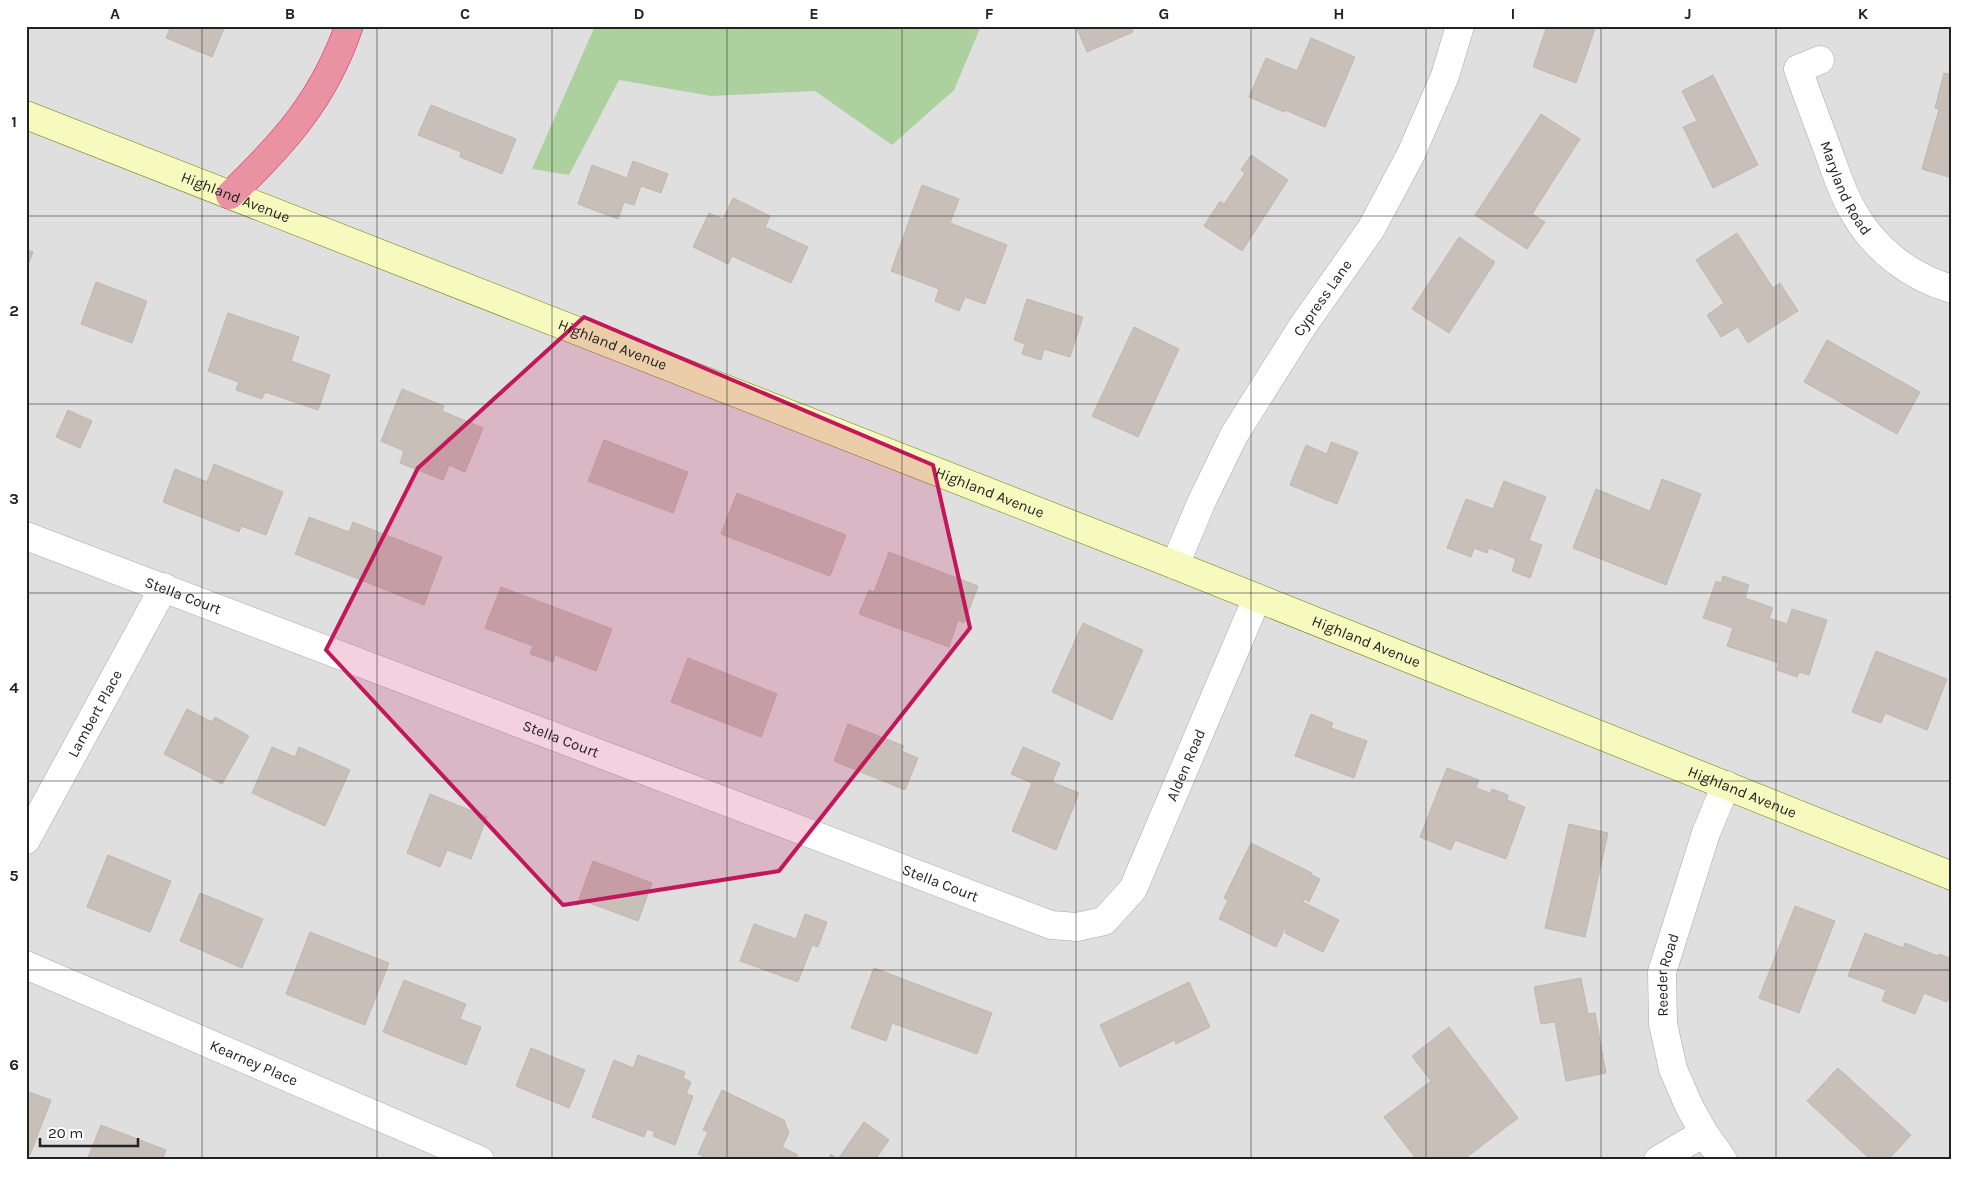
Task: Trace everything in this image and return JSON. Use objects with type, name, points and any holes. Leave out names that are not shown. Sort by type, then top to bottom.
[{"type":"highway","points":[[230,195],[268,158],[309,108],[329,75],[349,26]]},
{"type":"street","name":"Cypress Lane","points":[[1175,565],[1201,503],[1234,435],[1302,327],[1371,229],[1411,154],[1444,76],[1460,26]]},
{"type":"street","name":"Maryland Road","points":[[1820,60],[1798,69],[1841,187],[1853,211],[1873,240],[1903,267],[1937,284],[1952,289]]},
{"type":"street","name":"Highland Avenue","points":[[26,115],[1175,565],[1952,876]]},
{"type":"street","name":"Stella Court","points":[[26,536],[1051,924],[1077,927],[1100,922]]},
{"type":"street","name":"Lambert Place","points":[[26,840],[164,588]]},
{"type":"street","name":"Alden Road","points":[[1100,922],[1104,921],[1133,889],[1257,598]]},
{"type":"street","name":"Reeder Road","points":[[1723,1160],[1704,1133],[1689,1106],[1673,1068],[1663,1024],[1662,972],[1706,833],[1726,785]]},
{"type":"street","name":"Kearney Place","points":[[26,965],[480,1160]]},
{"type":"street","points":[[1658,1160],[1704,1133]]},
{"type":"highlighted area","points":[[584,317],[933,465],[970,628],[779,871],[563,905],[326,650],[418,468]]},
{"type":"shaded area","points":[[26,26],[1952,26],[1952,1160],[26,1160]]},
{"type":"green space","points":[[595,26],[981,26],[954,90],[892,145],[815,91],[711,96],[619,80],[569,175],[532,169]]},
{"type":"building","points":[[171,26],[225,26],[212,57],[166,38]]},
{"type":"building","points":[[1076,26],[1131,26],[1133,32],[1087,52]]},
{"type":"building","points":[[1547,26],[1596,26],[1576,83],[1533,67]]},
{"type":"building","points":[[1311,38],[1355,57],[1325,127],[1249,97],[1266,58],[1297,71]]},
{"type":"building","points":[[1944,73],[1952,75],[1952,178],[1922,169],[1939,109],[1935,108]]},
{"type":"building","points":[[1713,75],[1758,165],[1713,188],[1683,127],[1697,121],[1682,91]]},
{"type":"building","points":[[431,105],[516,139],[502,174],[460,157],[461,152],[418,135]]},
{"type":"building","points":[[1541,114],[1580,139],[1532,214],[1545,222],[1527,249],[1475,215]]},
{"type":"building","points":[[1251,155],[1288,180],[1242,251],[1204,226],[1220,201],[1224,204],[1245,173],[1241,170]]},
{"type":"building","points":[[633,161],[668,174],[661,193],[641,186],[634,205],[624,202],[618,219],[578,204],[592,165],[627,178]]},
{"type":"building","points":[[922,185],[959,199],[950,223],[1007,245],[985,304],[965,297],[959,311],[935,301],[939,289],[891,271]]},
{"type":"building","points":[[733,198],[770,216],[765,227],[808,247],[791,283],[732,256],[728,264],[693,247],[709,213],[723,219]]},
{"type":"building","points":[[1737,233],[1773,288],[1780,283],[1798,311],[1748,343],[1738,327],[1721,337],[1707,315],[1724,303],[1696,260]]},
{"type":"building","points":[[1459,237],[1495,262],[1449,333],[1412,309]]},
{"type":"building","points":[[26,249],[33,252],[26,270]]},
{"type":"building","points":[[96,282],[147,301],[132,343],[81,324]]},
{"type":"building","points":[[1027,299],[1083,317],[1070,357],[1044,349],[1041,360],[1022,354],[1025,344],[1014,340]]},
{"type":"building","points":[[228,313],[299,337],[291,361],[330,375],[318,410],[265,392],[262,399],[236,390],[239,382],[208,371]]},
{"type":"building","points":[[1134,327],[1179,349],[1138,437],[1092,416]]},
{"type":"building","points":[[1827,340],[1920,392],[1897,434],[1804,382]]},
{"type":"building","points":[[402,389],[444,406],[442,411],[483,428],[465,472],[449,465],[443,480],[400,463],[404,451],[381,441]]},
{"type":"building","points":[[68,410],[92,421],[80,448],[56,437]]},
{"type":"building","points":[[604,440],[688,472],[673,513],[588,481]]},
{"type":"building","points":[[1331,442],[1358,452],[1337,504],[1290,485],[1306,445],[1327,454]]},
{"type":"building","points":[[214,464],[283,492],[266,535],[241,526],[239,532],[163,502],[175,469],[207,482]]},
{"type":"building","points":[[1662,479],[1701,494],[1666,585],[1573,548],[1596,489],[1650,511]]},
{"type":"building","points":[[1504,481],[1546,497],[1529,540],[1542,545],[1530,578],[1512,571],[1516,559],[1489,548],[1487,553],[1474,548],[1471,557],[1447,548],[1466,499],[1493,509]]},
{"type":"building","points":[[737,493],[846,535],[830,576],[721,534]]},
{"type":"building","points":[[309,517],[349,532],[353,522],[442,557],[424,605],[295,554]]},
{"type":"building","points":[[889,552],[978,586],[964,623],[958,620],[949,647],[859,614],[869,590],[874,592]]},
{"type":"building","points":[[1723,576],[1749,585],[1745,598],[1773,608],[1769,618],[1787,624],[1792,609],[1827,620],[1809,675],[1799,672],[1797,677],[1777,670],[1779,663],[1727,646],[1733,628],[1703,618],[1716,581],[1721,583]]},
{"type":"building","points":[[501,587],[612,629],[596,671],[555,655],[553,662],[530,654],[533,646],[485,628]]},
{"type":"building","points":[[1083,623],[1143,650],[1112,720],[1052,692]]},
{"type":"building","points":[[1876,651],[1947,679],[1927,730],[1885,713],[1881,723],[1852,712]]},
{"type":"building","points":[[688,658],[777,694],[761,737],[671,702]]},
{"type":"building","points":[[187,709],[212,722],[215,717],[249,736],[222,784],[164,754]]},
{"type":"building","points":[[1311,714],[1333,723],[1331,728],[1367,741],[1354,778],[1295,756]]},
{"type":"building","points":[[848,724],[904,746],[901,751],[918,758],[905,790],[834,761]]},
{"type":"building","points":[[272,747],[295,757],[299,747],[350,770],[325,826],[252,793]]},
{"type":"building","points":[[1023,747],[1060,763],[1052,782],[1079,793],[1056,850],[1012,831],[1032,783],[1011,774]]},
{"type":"building","points":[[1447,768],[1479,780],[1476,788],[1490,793],[1492,789],[1508,795],[1507,800],[1525,807],[1506,859],[1455,840],[1451,850],[1420,837]]},
{"type":"building","points":[[430,794],[487,817],[471,859],[447,850],[440,867],[407,853]]},
{"type":"building","points":[[1569,824],[1608,833],[1585,937],[1545,928]]},
{"type":"building","points":[[1251,843],[1312,873],[1311,875],[1320,879],[1309,902],[1305,899],[1303,902],[1339,920],[1323,952],[1285,933],[1287,928],[1285,928],[1276,947],[1219,919],[1228,900],[1224,898]]},
{"type":"building","points":[[108,855],[171,881],[150,932],[87,907]]},
{"type":"building","points":[[593,861],[652,883],[638,921],[579,899]]},
{"type":"building","points":[[200,893],[263,919],[242,968],[180,941]]},
{"type":"building","points":[[1795,906],[1835,921],[1799,1013],[1759,998]]},
{"type":"building","points":[[805,914],[827,922],[818,947],[812,945],[798,982],[740,961],[754,924],[796,939]]},
{"type":"building","points":[[310,932],[389,963],[365,1025],[286,994]]},
{"type":"building","points":[[1865,933],[1903,948],[1905,943],[1938,956],[1939,954],[1952,959],[1952,991],[1947,1002],[1924,993],[1915,1014],[1882,1001],[1886,990],[1848,976]]},
{"type":"building","points":[[874,968],[992,1013],[977,1054],[892,1023],[886,1041],[851,1028]]},
{"type":"building","points":[[1581,978],[1588,1014],[1595,1013],[1606,1073],[1566,1081],[1555,1022],[1541,1024],[1534,987]]},
{"type":"building","points":[[404,980],[466,1004],[460,1019],[481,1027],[466,1065],[383,1032]]},
{"type":"building","points":[[1189,982],[1210,1027],[1176,1044],[1175,1040],[1120,1067],[1100,1025]]},
{"type":"building","points":[[1449,1027],[1518,1118],[1463,1160],[1417,1160],[1384,1117],[1431,1081],[1412,1056]]},
{"type":"building","points":[[531,1048],[585,1070],[569,1108],[516,1086]]},
{"type":"building","points":[[638,1055],[685,1072],[683,1078],[691,1082],[686,1094],[693,1096],[675,1145],[653,1136],[655,1132],[647,1129],[644,1137],[592,1117],[614,1060],[633,1068]]},
{"type":"building","points":[[1838,1068],[1911,1135],[1888,1160],[1871,1160],[1807,1101]]},
{"type":"building","points":[[722,1090],[784,1120],[789,1133],[782,1147],[798,1155],[795,1160],[711,1160],[698,1154],[708,1132],[703,1130]]},
{"type":"building","points":[[26,1091],[51,1100],[30,1155],[26,1153]]},
{"type":"building","points":[[864,1122],[889,1140],[875,1160],[827,1160],[831,1154],[838,1159]]},
{"type":"building","points":[[101,1125],[166,1150],[162,1160],[87,1160]]}]
